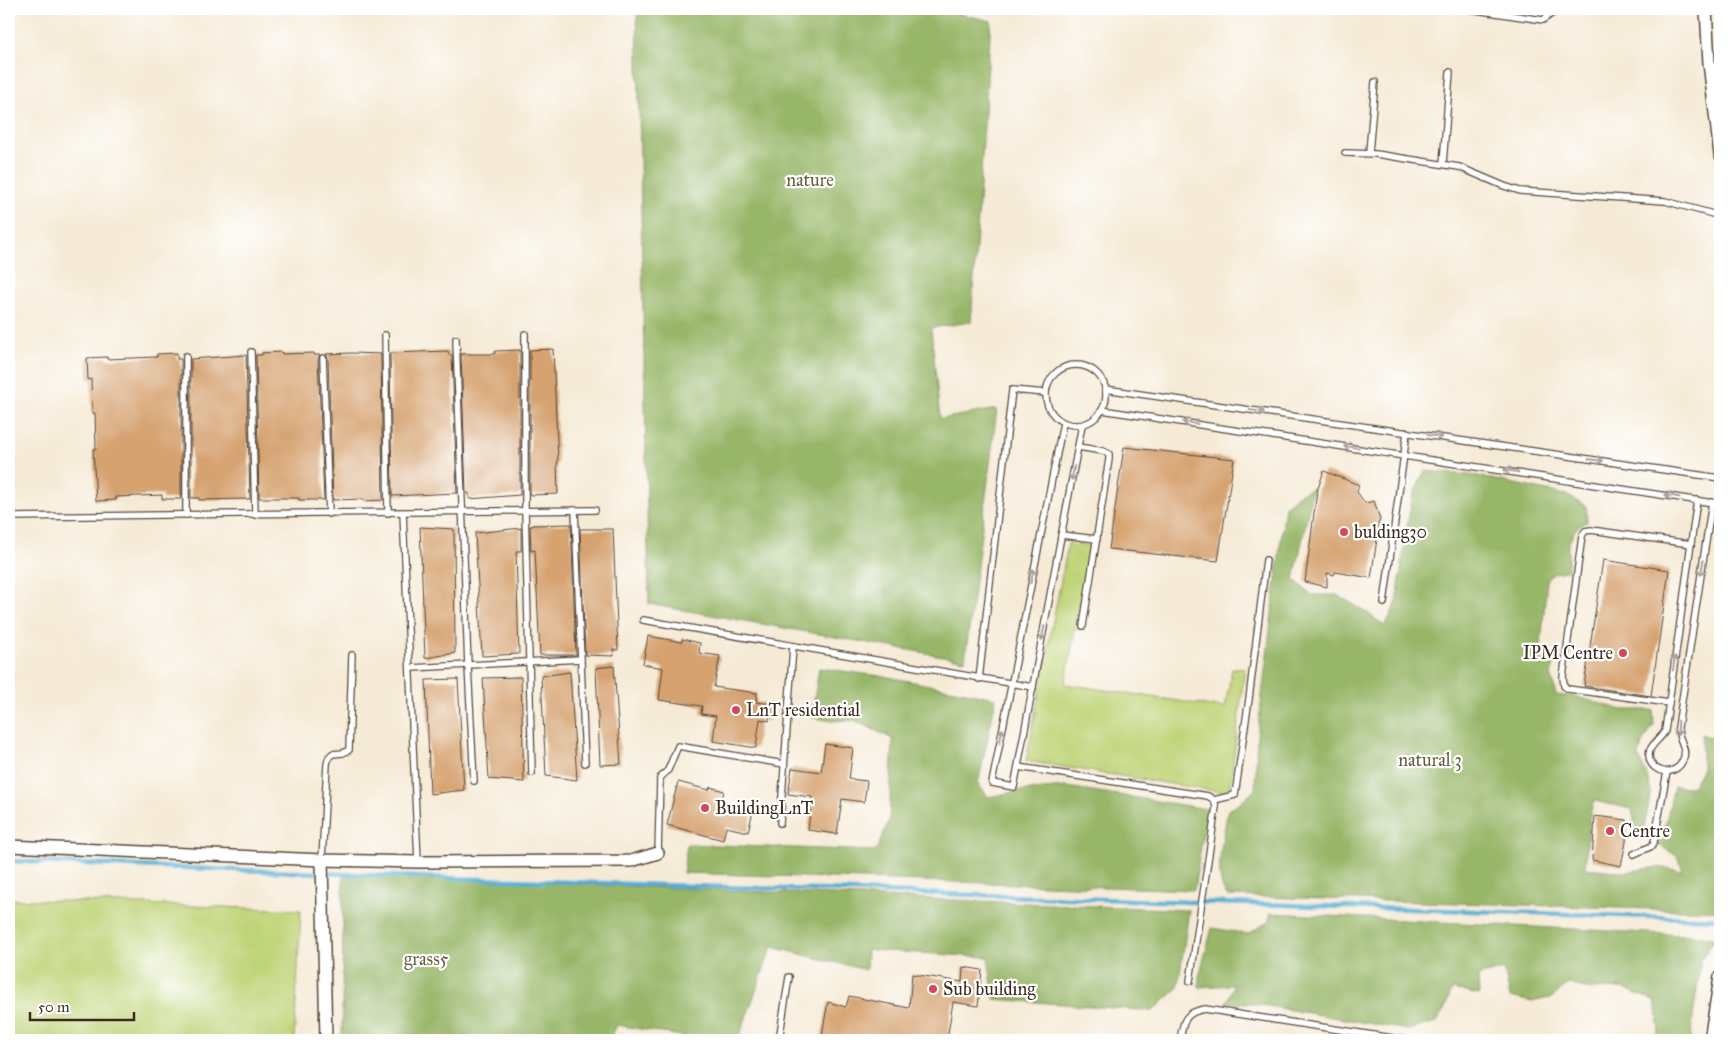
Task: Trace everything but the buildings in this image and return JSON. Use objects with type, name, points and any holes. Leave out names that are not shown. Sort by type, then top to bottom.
[{"type":"street","points":[[1706,9],[1711,84],[1720,155]]},
{"type":"street","points":[[9,846],[322,860],[418,862],[631,861],[658,853]]},
{"type":"street","points":[[322,860],[326,1040]]},
{"type":"street","points":[[1710,1040],[1718,1010],[1720,984]]},
{"type":"lane","points":[[1469,9],[1543,20],[1558,9]]},
{"type":"lane","points":[[1443,164],[1450,72]]},
{"type":"lane","points":[[1369,153],[1375,82]]},
{"type":"lane","points":[[1345,153],[1369,153],[1458,167],[1520,191],[1666,202],[1720,216]]},
{"type":"lane","points":[[525,334],[525,510],[532,773]]},
{"type":"lane","points":[[386,335],[388,513]]},
{"type":"lane","points":[[456,338],[474,781]]},
{"type":"lane","points":[[251,352],[255,515]]},
{"type":"lane","points":[[186,356],[186,515]]},
{"type":"lane","points":[[323,358],[328,514]]},
{"type":"lane","points":[[1078,365],[1088,367],[1096,372],[1102,380],[1106,398],[1102,410],[1091,422],[1073,426],[1063,423],[1054,417],[1048,408],[1045,398],[1046,393],[1046,387],[1058,370],[1078,365]]},
{"type":"lane","points":[[1105,389],[1720,478]]},
{"type":"lane","points":[[979,679],[1012,390],[1046,393]]},
{"type":"lane","points":[[1102,410],[1720,504]]},
{"type":"lane","points":[[1063,423],[992,783],[1014,787],[1082,425]]},
{"type":"lane","points":[[1384,603],[1407,432]]},
{"type":"lane","points":[[1078,447],[1103,451],[1109,454],[1083,626]]},
{"type":"lane","points":[[1697,500],[1665,731],[1649,752],[1654,766],[1659,770],[1667,772],[1675,769],[1682,762],[1685,755],[1684,747],[1677,734],[1712,502]]},
{"type":"lane","points":[[9,517],[403,513],[463,510],[595,510]]},
{"type":"lane","points":[[575,510],[585,763]]},
{"type":"lane","points":[[403,513],[418,862]]},
{"type":"lane","points":[[1669,703],[1568,689],[1564,686],[1563,677],[1582,536],[1585,531],[1591,530],[1691,544]]},
{"type":"lane","points":[[1062,535],[1097,539]]},
{"type":"lane","points":[[1214,800],[1232,796],[1236,792],[1266,560]]},
{"type":"lane","points":[[643,620],[1033,687]]},
{"type":"lane","points":[[780,823],[793,647]]},
{"type":"lane","points":[[322,860],[327,764],[332,754],[343,753],[349,750],[352,655]]},
{"type":"lane","points":[[410,668],[581,659]]},
{"type":"lane","points":[[658,853],[660,778],[668,770],[678,746],[784,764]]},
{"type":"lane","points":[[1018,767],[1208,796],[1214,800],[1216,807],[1190,981]]},
{"type":"lane","points":[[1634,854],[1652,846],[1654,842],[1667,772]]},
{"type":"lane","points":[[779,1040],[789,976]]},
{"type":"lane","points":[[1180,1040],[1182,1025],[1187,1016],[1195,1010],[1205,1009],[1405,1040]]},
{"type":"green space","name":"nature","points":[[637,9],[939,9],[991,21],[971,322],[931,328],[940,419],[997,409],[965,660],[649,604]]},
{"type":"green space","name":"natural 3","points":[[1425,471],[1478,476],[1566,495],[1586,506],[1587,522],[1576,528],[1568,544],[1568,570],[1552,574],[1547,578],[1538,662],[1556,659],[1551,674],[1556,695],[1577,697],[1623,710],[1653,710],[1654,725],[1644,740],[1638,756],[1647,775],[1651,792],[1642,838],[1631,836],[1634,819],[1632,809],[1594,801],[1590,813],[1585,868],[1625,872],[1657,867],[1683,871],[1677,856],[1654,842],[1666,822],[1674,786],[1692,787],[1702,770],[1702,734],[1720,742],[1720,911],[1227,896],[1220,878],[1220,854],[1228,810],[1238,805],[1255,790],[1257,737],[1285,506],[1301,493],[1313,488],[1294,580],[1312,595],[1337,595],[1363,610],[1385,626],[1397,602],[1406,531],[1413,495]]},
{"type":"green space","points":[[1068,544],[1091,546],[1065,684],[1225,708],[1232,669],[1245,668],[1229,793],[1026,761]]},
{"type":"green space","points":[[819,668],[888,677],[996,698],[978,784],[988,797],[1019,791],[1067,787],[1207,809],[1194,890],[683,873],[687,844],[876,851],[889,821],[893,739],[854,720],[831,721],[811,717]]},
{"type":"green space","name":"grass5","points":[[343,874],[1189,910],[1178,988],[1153,1011],[994,999],[988,957],[867,950],[866,970],[772,947],[739,1037],[698,1039],[617,1025],[610,1040],[342,1040]]},
{"type":"green space","points":[[9,899],[301,910],[294,1040],[9,1040]]},
{"type":"green space","points":[[1271,913],[1704,936],[1715,939],[1701,959],[1690,1040],[1655,1040],[1659,1030],[1655,1001],[1622,988],[1589,989],[1568,984],[1553,997],[1532,1002],[1510,997],[1504,969],[1478,976],[1479,995],[1452,989],[1444,1010],[1436,1022],[1408,1030],[1250,1003],[1226,1003],[1234,985],[1199,987],[1199,977],[1212,928],[1248,934],[1268,922]]},
{"type":"waterway","points":[[9,861],[447,878],[1720,919]]},
{"type":"place","name":"bulding30","points":[[1344,532]]},
{"type":"place","name":"IPM Centre","points":[[1623,653]]},
{"type":"place","name":"LnT residential","points":[[736,710]]},
{"type":"place","name":"BuildingLnT","points":[[705,808]]},
{"type":"place","name":"Centre","points":[[1610,831]]},
{"type":"place","name":"Sub building","points":[[933,989]]}]
